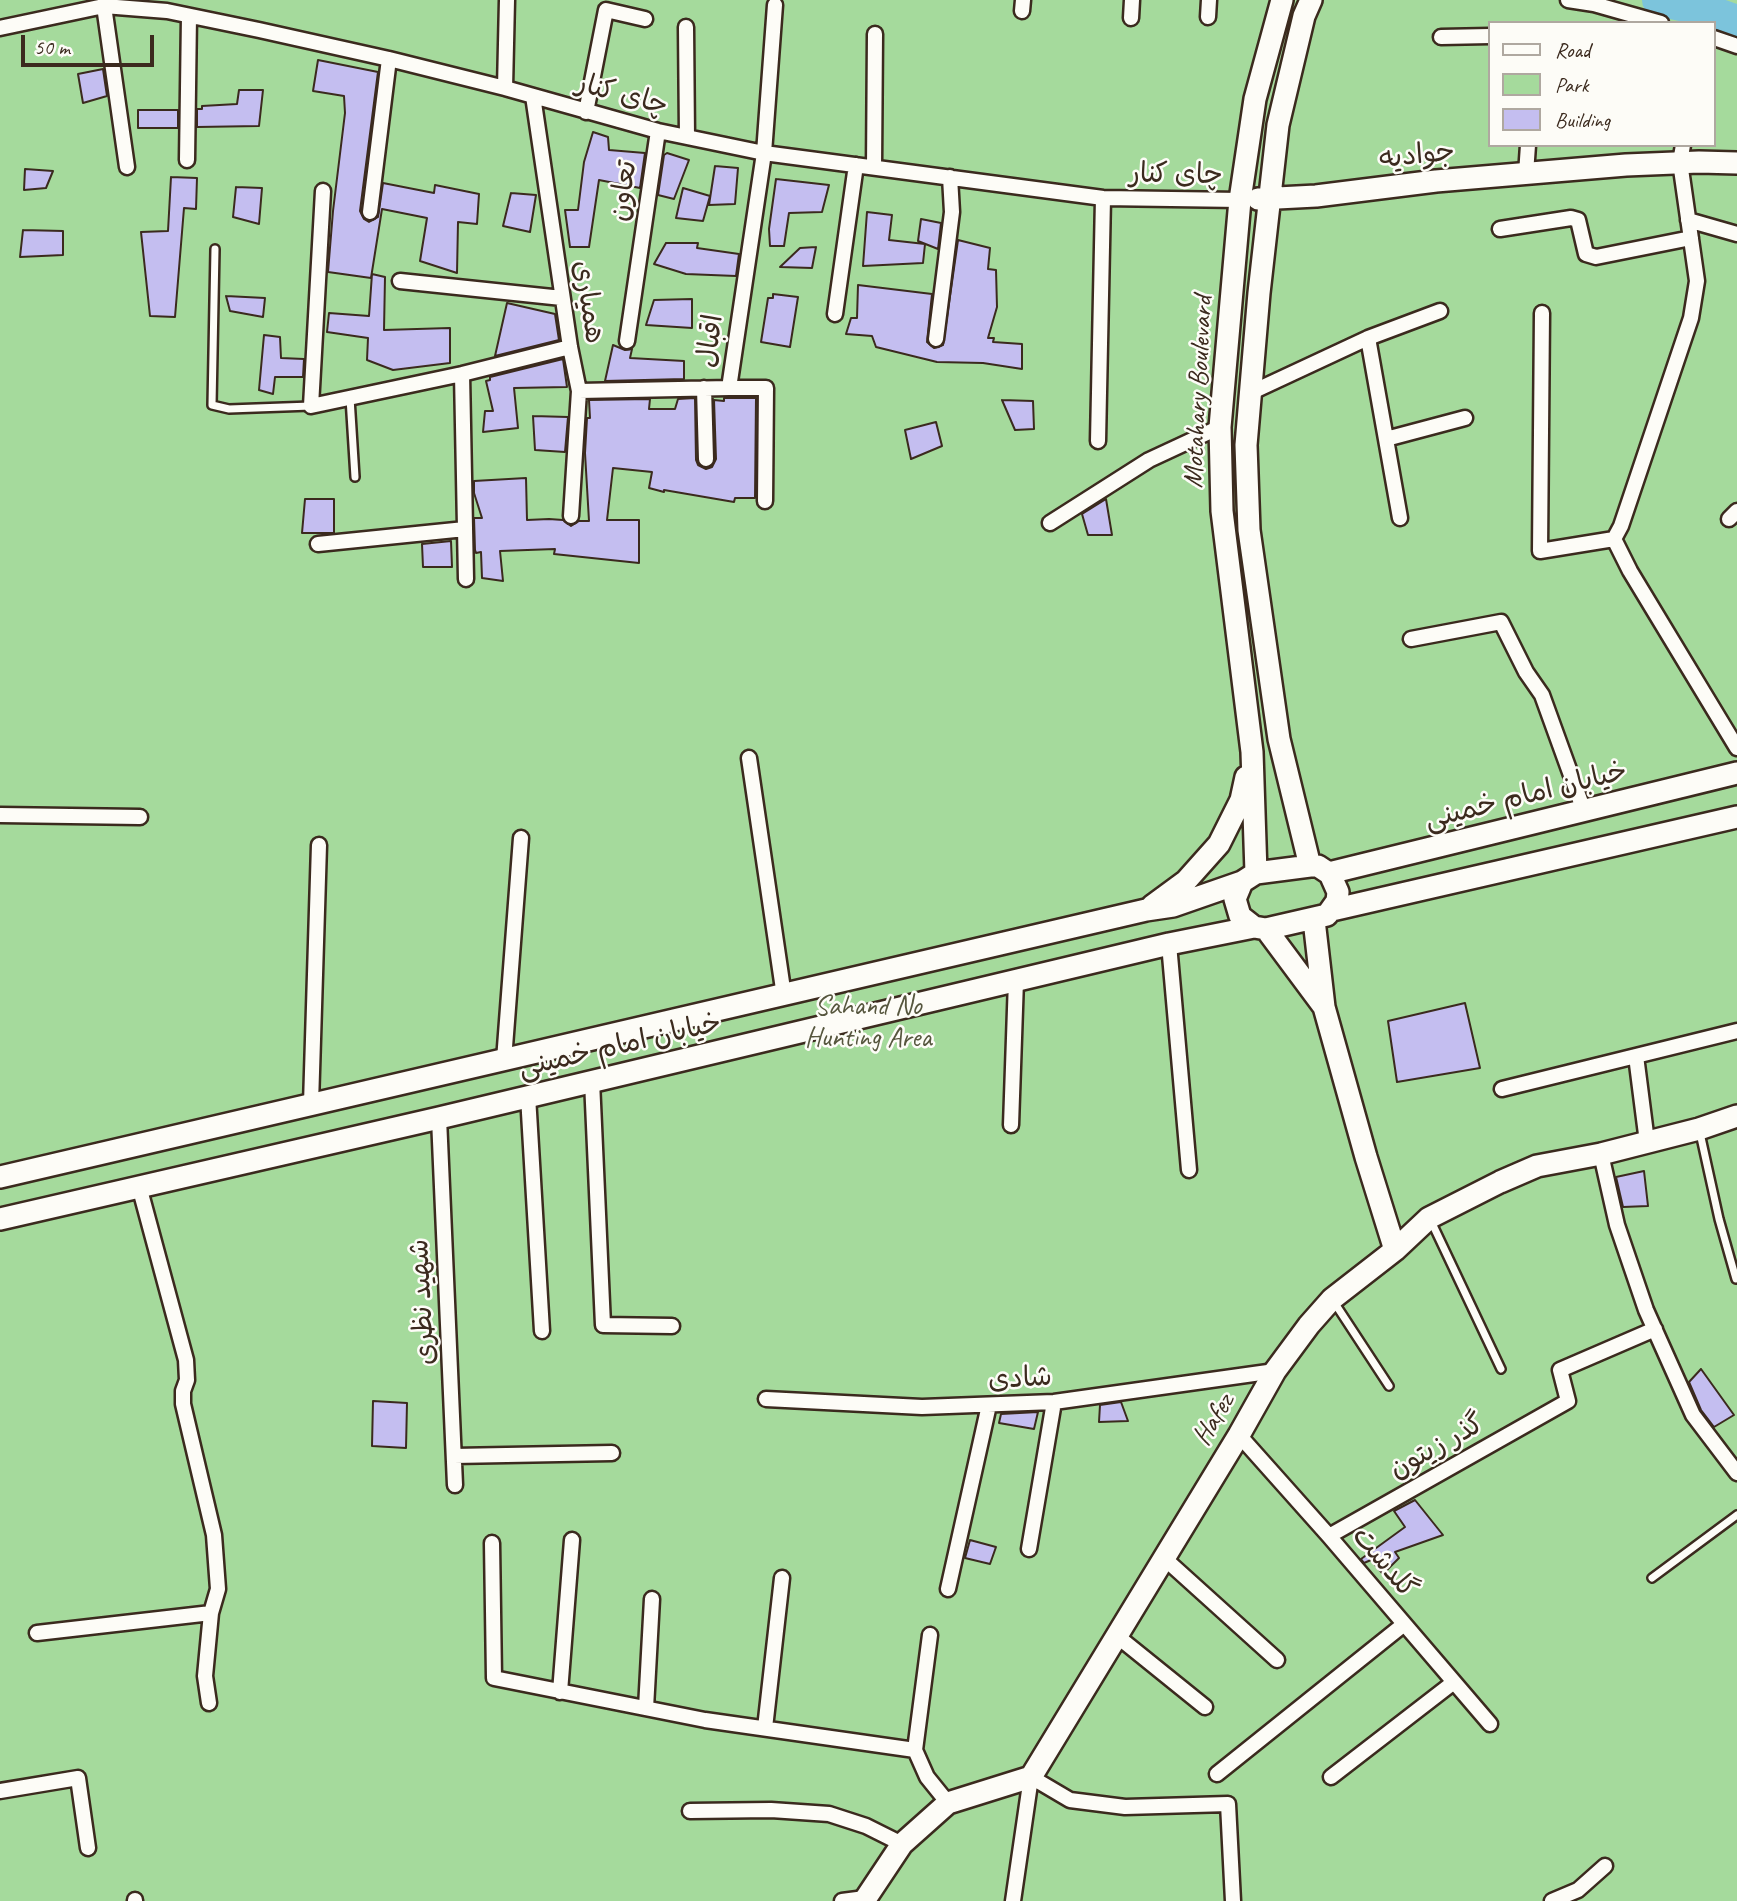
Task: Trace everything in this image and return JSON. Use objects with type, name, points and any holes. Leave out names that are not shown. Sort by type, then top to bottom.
[{"type":"main road","name":"Motahary Boulevard","points":[[1260,928],[1240,916],[1235,899],[1249,878],[1252,752],[1222,511],[1220,427],[1240,200],[1255,99],[1282,0]]},
{"type":"main road","name":"Motahary Boulevard","points":[[1311,0],[1304,16],[1278,125],[1246,445],[1249,530],[1279,739],[1320,870],[1335,883],[1338,892],[1323,915],[1324,1007]]},
{"type":"main road","name":"جوادیه","points":[[1240,200],[1316,196],[1436,181],[1526,174],[1681,154],[1737,163]]},
{"type":"main road","points":[[1146,910],[1186,881],[1219,844],[1241,800],[1252,752]]},
{"type":"main road","name":"خیابان امام خمینی","points":[[0,1177],[1146,910],[1173,906],[1249,878],[1320,870],[1584,811],[1737,773]]},
{"type":"main road","points":[[1323,915],[1737,817]]},
{"type":"main road","name":"خیابان امام خمینی","points":[[0,1219],[439,1118],[1169,944],[1323,915]]},
{"type":"main road","points":[[1260,928],[1324,1007],[1395,1250]]},
{"type":"main road","name":"Hafez","points":[[1031,1777],[1239,1435],[1275,1371],[1332,1299],[1395,1250],[1429,1218],[1500,1182],[1537,1166],[1601,1154],[1699,1129],[1737,1116]]},
{"type":"main road","points":[[865,1900],[902,1844],[948,1803],[1031,1777]]},
{"type":"street","points":[[505,88],[507,0]]},
{"type":"street","points":[[1131,18],[1132,0]]},
{"type":"street","points":[[1208,17],[1209,0]]},
{"type":"street","points":[[1568,0],[1654,21]]},
{"type":"street","name":"اقبال","points":[[579,391],[729,388],[764,153],[775,5]]},
{"type":"street","points":[[104,6],[127,167]]},
{"type":"street","name":"چای کنار","points":[[0,28],[104,6],[167,12],[389,59],[658,131],[764,153],[1103,198],[1240,200]]},
{"type":"street","points":[[586,112],[606,10],[645,19]]},
{"type":"street","points":[[187,160],[189,16]]},
{"type":"street","points":[[686,26],[687,137]]},
{"type":"street","points":[[874,167],[875,34]]},
{"type":"street","points":[[1441,37],[1488,36]]},
{"type":"street","points":[[1716,39],[1737,46]]},
{"type":"street","points":[[370,212],[389,59]]},
{"type":"street","name":"همیاری","points":[[533,96],[562,298],[579,391],[571,516]]},
{"type":"street","name":"تعاون","points":[[627,341],[658,131]]},
{"type":"street","points":[[1526,174],[1528,147]]},
{"type":"street","points":[[1542,313],[1540,551],[1614,539],[1622,526],[1691,318],[1697,281],[1681,154]]},
{"type":"street","points":[[835,314],[856,165]]},
{"type":"street","points":[[936,339],[952,212],[950,177]]},
{"type":"street","points":[[323,191],[311,406],[570,347]]},
{"type":"street","points":[[1098,441],[1103,198]]},
{"type":"street","points":[[1500,229],[1571,218],[1578,220],[1586,254],[1596,257],[1691,238]]},
{"type":"street","points":[[1688,220],[1737,234]]},
{"type":"street","points":[[400,281],[562,298]]},
{"type":"street","points":[[1250,393],[1368,338],[1440,311]]},
{"type":"street","points":[[1368,338],[1400,517]]},
{"type":"street","points":[[462,373],[466,579]]},
{"type":"street","points":[[704,388],[706,459]]},
{"type":"street","points":[[729,388],[766,388],[765,501]]},
{"type":"street","points":[[1386,439],[1465,418]]},
{"type":"street","points":[[1051,523],[1149,460],[1220,427]]},
{"type":"street","points":[[318,544],[465,529]]},
{"type":"street","points":[[1614,539],[1630,571],[1737,748]]},
{"type":"street","points":[[1411,639],[1501,622],[1526,672],[1542,695],[1584,811]]},
{"type":"street","points":[[749,758],[784,996]]},
{"type":"street","points":[[0,815],[140,817]]},
{"type":"street","points":[[504,1060],[521,838]]},
{"type":"street","points":[[311,1104],[320,845]]},
{"type":"street","points":[[1169,944],[1189,1170]]},
{"type":"street","points":[[1011,1125],[1016,980]]},
{"type":"street","points":[[1502,1088],[1737,1031]]},
{"type":"street","points":[[1636,1056],[1647,1142]]},
{"type":"street","points":[[592,1081],[603,1325],[672,1326]]},
{"type":"street","points":[[528,1096],[542,1331]]},
{"type":"street","name":"شهید نظری","points":[[439,1118],[455,1485]]},
{"type":"street","points":[[1601,1154],[1617,1225],[1646,1310],[1693,1415],[1737,1473]]},
{"type":"street","points":[[139,1186],[186,1360],[187,1380],[183,1391],[183,1404],[214,1535],[218,1589],[211,1612],[205,1676],[209,1703]]},
{"type":"street","name":"گذر زیتون","points":[[1329,1536],[1569,1401],[1560,1370],[1655,1329]]},
{"type":"street","name":"شادی","points":[[766,1399],[922,1407],[1054,1402],[1275,1371]]},
{"type":"street","points":[[1029,1549],[1054,1402]]},
{"type":"street","points":[[948,1589],[989,1405]]},
{"type":"street","name":"گلدشت","points":[[1239,1435],[1490,1724]]},
{"type":"street","points":[[454,1456],[612,1453]]},
{"type":"street","points":[[560,1692],[572,1540]]},
{"type":"street","points":[[492,1543],[494,1678],[646,1708],[915,1750]]},
{"type":"street","points":[[1164,1558],[1277,1660]]},
{"type":"street","points":[[765,1728],[782,1578]]},
{"type":"street","points":[[646,1708],[652,1599]]},
{"type":"street","points":[[37,1633],[211,1612]]},
{"type":"street","points":[[1217,1774],[1403,1625]]},
{"type":"street","points":[[930,1635],[915,1750],[927,1777],[948,1803]]},
{"type":"street","points":[[1117,1636],[1205,1707]]},
{"type":"street","points":[[1331,1777],[1454,1682]]},
{"type":"street","points":[[1013,1901],[1031,1777],[1070,1800],[1084,1802],[1125,1807],[1228,1804],[1233,1901]]},
{"type":"street","points":[[0,1791],[78,1778],[88,1848]]},
{"type":"street","points":[[690,1811],[771,1810],[829,1814],[866,1826],[902,1844]]},
{"type":"street","points":[[1552,1901],[1578,1890],[1605,1866]]},
{"type":"street","points":[[842,1901],[865,1900]]},
{"type":"lane","points":[[215,249],[212,405],[229,409],[311,406]]},
{"type":"lane","points":[[350,397],[355,477]]},
{"type":"lane","points":[[1699,1129],[1719,1219],[1736,1279]]},
{"type":"lane","points":[[1429,1218],[1501,1369]]},
{"type":"lane","points":[[1332,1299],[1390,1386]]},
{"type":"lane","points":[[1652,1578],[1737,1515]]},
{"type":"green space","name":"Sahand No Hunting Area","points":[[0,0],[1737,0],[1737,1901],[0,1901]]},
{"type":"building","points":[[318,60],[378,72],[360,211],[364,219],[369,222],[378,217],[383,183],[434,193],[435,185],[479,194],[477,224],[458,222],[457,273],[420,261],[427,218],[382,209],[371,278],[328,272],[345,113],[344,96],[313,91]]},
{"type":"building","points":[[103,69],[107,96],[83,103],[78,74]]},
{"type":"building","points":[[239,90],[263,90],[259,126],[197,127],[197,109],[202,109],[202,106],[237,104]]},
{"type":"building","points":[[138,110],[178,110],[178,128],[138,128]]},
{"type":"building","points":[[593,132],[608,137],[609,150],[645,153],[640,188],[599,180],[589,247],[570,247],[565,210],[578,210],[584,162]]},
{"type":"building","points":[[667,153],[689,160],[674,199],[658,195],[664,155]]},
{"type":"building","points":[[715,166],[738,168],[735,204],[709,205]]},
{"type":"building","points":[[25,169],[53,171],[46,188],[24,190]]},
{"type":"building","points":[[171,177],[197,178],[196,209],[184,208],[175,317],[150,316],[141,232],[168,231]]},
{"type":"building","points":[[776,179],[829,185],[822,212],[789,213],[784,246],[770,246],[769,229]]},
{"type":"building","points":[[236,187],[262,188],[259,224],[233,217]]},
{"type":"building","points":[[683,188],[710,196],[703,221],[676,218]]},
{"type":"building","points":[[511,193],[536,195],[530,232],[503,226]]},
{"type":"building","points":[[867,212],[892,215],[889,240],[925,244],[923,263],[863,266]]},
{"type":"building","points":[[921,219],[941,223],[938,249],[918,241]]},
{"type":"building","points":[[23,230],[63,231],[63,255],[20,257]]},
{"type":"building","points":[[958,240],[990,248],[988,269],[996,270],[997,307],[988,338],[994,338],[993,342],[1022,344],[1022,369],[983,363],[937,362],[876,347],[872,336],[846,334],[851,318],[857,318],[858,285],[932,294],[927,342],[934,348],[943,345]]},
{"type":"building","points":[[666,243],[698,243],[697,248],[739,254],[736,276],[686,274],[654,264]]},
{"type":"building","points":[[816,247],[812,268],[780,267],[800,248]]},
{"type":"building","points":[[372,274],[385,277],[384,330],[450,328],[450,363],[393,370],[367,360],[368,338],[327,332],[329,313],[369,316]]},
{"type":"building","points":[[773,294],[798,297],[790,347],[761,342],[768,298],[773,298]]},
{"type":"building","points":[[226,296],[265,298],[263,317],[230,311]]},
{"type":"building","points":[[692,299],[692,328],[646,325],[654,300]]},
{"type":"building","points":[[507,303],[555,314],[559,340],[495,356]]},
{"type":"building","points":[[264,335],[280,337],[281,358],[304,359],[303,377],[275,377],[273,394],[259,390]]},
{"type":"building","points":[[613,345],[625,350],[632,349],[630,358],[684,361],[684,379],[605,381]]},
{"type":"building","points":[[563,359],[567,387],[514,388],[518,428],[483,432],[485,411],[493,411],[486,381],[490,380],[490,377]]},
{"type":"building","points":[[695,398],[696,460],[698,465],[706,469],[712,467],[716,459],[714,400],[756,398],[755,498],[735,498],[734,502],[664,492],[649,488],[652,472],[613,468],[607,520],[639,520],[639,563],[554,554],[555,549],[500,551],[503,581],[482,578],[481,552],[476,553],[475,550],[474,518],[482,518],[474,493],[474,481],[526,478],[527,520],[563,520],[571,526],[579,521],[589,521],[585,453],[587,418],[590,418],[589,400],[650,399],[649,409],[675,409],[678,399]]},
{"type":"building","points":[[1002,400],[1033,401],[1034,429],[1015,430]]},
{"type":"building","points":[[533,416],[568,417],[565,452],[535,450]]},
{"type":"building","points":[[936,422],[942,446],[911,459],[905,430]]},
{"type":"building","points":[[305,499],[334,499],[334,533],[302,533]]},
{"type":"building","points":[[1106,499],[1112,535],[1088,535],[1082,514]]},
{"type":"building","points":[[451,541],[452,567],[423,567],[422,544]]},
{"type":"building","points":[[1465,1003],[1480,1068],[1397,1082],[1388,1021]]},
{"type":"building","points":[[1644,1171],[1648,1206],[1623,1207],[1616,1177]]},
{"type":"building","points":[[1701,1369],[1734,1415],[1714,1427],[1701,1410],[1689,1382]]},
{"type":"building","points":[[373,1401],[407,1403],[406,1448],[372,1446]]},
{"type":"building","points":[[1121,1402],[1128,1421],[1099,1422],[1100,1405]]},
{"type":"building","points":[[1038,1412],[1034,1429],[999,1423],[1001,1414]]},
{"type":"building","points":[[1415,1500],[1443,1535],[1395,1552],[1399,1558],[1383,1574],[1371,1560],[1364,1563],[1361,1559],[1405,1527],[1394,1511]]},
{"type":"building","points":[[970,1540],[996,1547],[990,1564],[965,1558]]},
{"type":"waterway","points":[[1658,0],[1709,11],[1737,21]]}]
